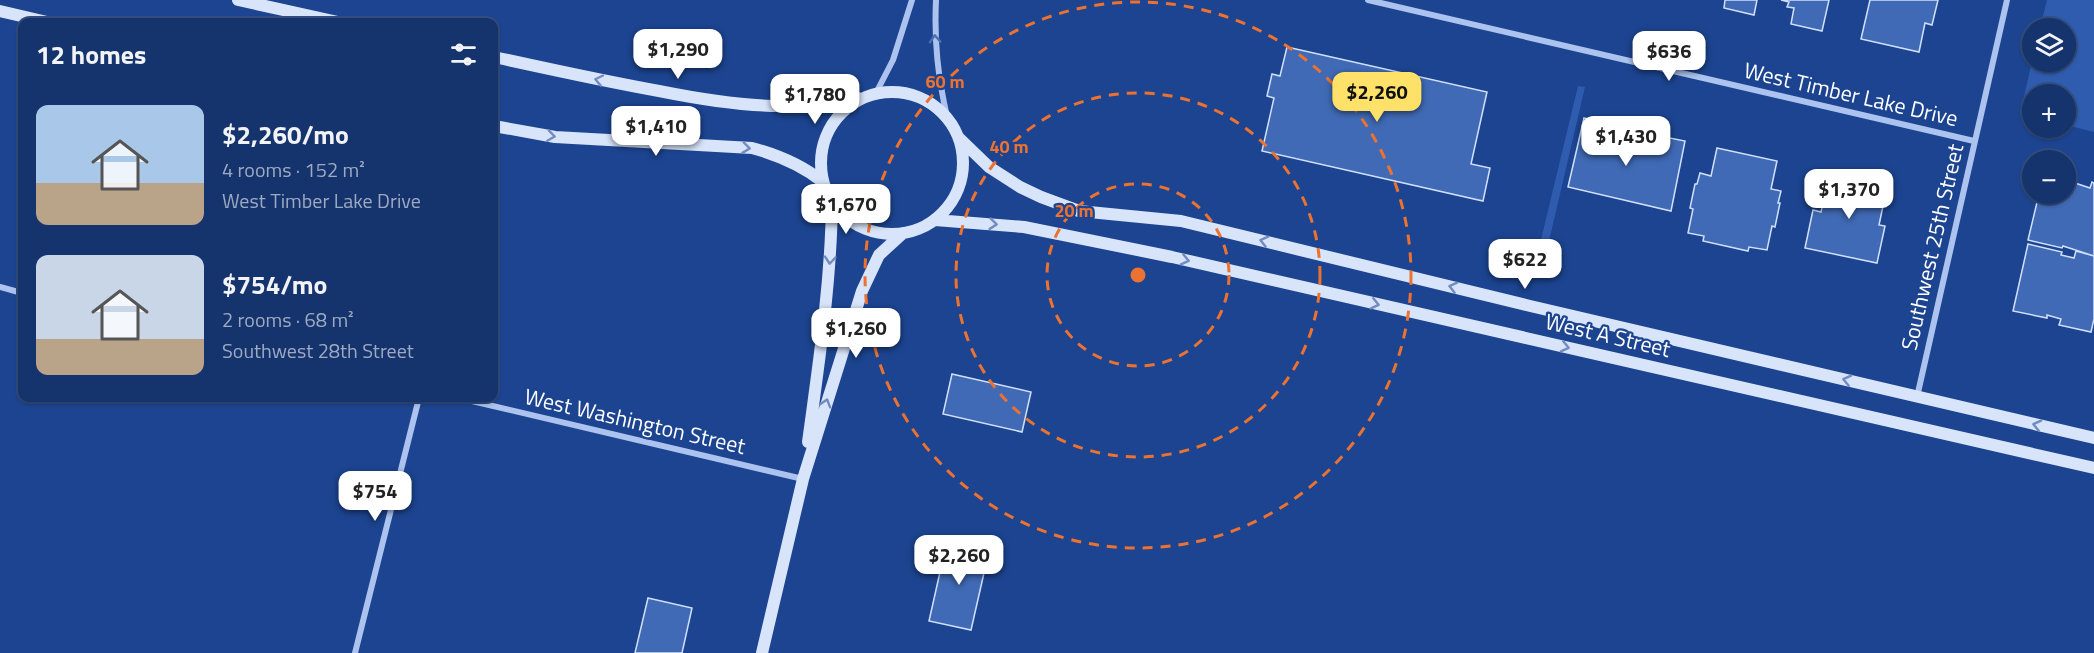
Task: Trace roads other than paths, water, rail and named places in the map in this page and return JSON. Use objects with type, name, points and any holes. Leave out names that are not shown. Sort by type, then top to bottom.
[{"type":"main road","points":[[238,0],[320,18]]},
{"type":"main road","points":[[0,11],[30,18]]},
{"type":"main road","points":[[498,58],[611,83],[699,99],[740,103],[780,106],[822,104],[893,90],[908,93],[929,102],[947,117],[959,138],[964,160],[961,183],[951,204],[935,220],[920,229],[883,234],[863,228],[846,217],[832,202],[823,182],[820,162],[824,141],[833,122],[847,107],[870,95]]},
{"type":"main road","points":[[498,127],[555,136],[752,148],[779,155],[811,172],[823,182]]},
{"type":"main road","name":"West A Street","points":[[959,138],[989,167],[1020,187],[1079,211],[1181,221],[1526,305],[2094,438]]},
{"type":"main road","points":[[803,479],[828,285],[832,243],[832,202]]},
{"type":"main road","name":"West A Street","points":[[935,220],[1024,227],[1172,257],[2094,468]]},
{"type":"main road","points":[[762,653],[803,479],[862,291],[879,255],[903,233]]},
{"type":"street","points":[[870,95],[893,60],[912,0]]},
{"type":"street","points":[[936,0],[934,28],[938,72],[947,117]]},
{"type":"street","name":"West Timber Lake Drive","points":[[1368,0],[1974,141]]},
{"type":"street","name":"Southwest 25th Street","points":[[1917,397],[2007,0]]},
{"type":"street","points":[[0,287],[18,292]]},
{"type":"street","points":[[355,653],[418,402]]},
{"type":"street","name":"West Washington Street","points":[[476,402],[803,479]]}]
